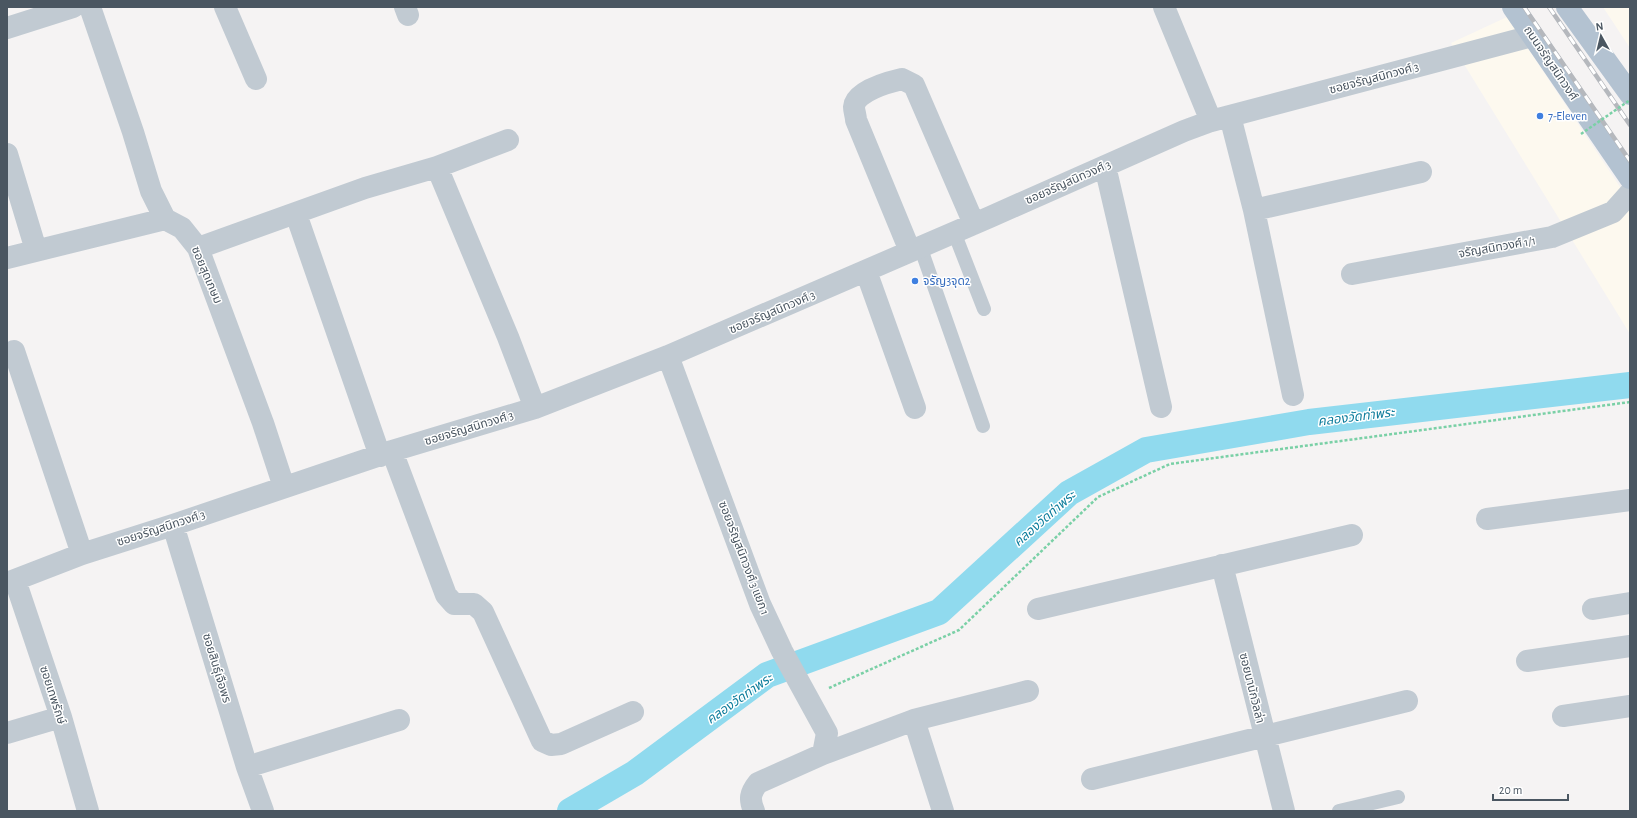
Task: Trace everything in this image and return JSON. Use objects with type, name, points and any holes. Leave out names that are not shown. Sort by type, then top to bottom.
[{"type":"main road","name":"ถนนจรัญสนิทวงศ์","points":[[1513,7],[1630,178]]},
{"type":"main road","points":[[1567,7],[1630,94]]},
{"type":"street","points":[[7,28],[73,7]]},
{"type":"street","points":[[7,258],[165,219],[152,191],[90,7]]},
{"type":"street","points":[[225,7],[256,79]]},
{"type":"street","points":[[1164,7],[1221,119],[1254,210],[1293,396]]},
{"type":"street","name":"ซอยจรัญสนิทวงศ์ 3","points":[[11,582],[82,554],[386,454],[535,408],[668,356],[974,224],[1184,131],[1221,119],[1532,36]]},
{"type":"street","points":[[915,249],[856,120],[854,106],[860,95],[889,82],[902,79],[914,85],[974,224]]},
{"type":"street","points":[[198,248],[365,188],[437,167],[508,140]]},
{"type":"street","points":[[7,154],[36,250]]},
{"type":"street","points":[[1105,166],[1162,407]]},
{"type":"street","points":[[437,167],[508,337],[535,408]]},
{"type":"street","points":[[1254,210],[1421,172]]},
{"type":"street","name":"จรัญสนิทวงศ์ 1/1","points":[[1352,274],[1552,237],[1613,212],[1630,193]]},
{"type":"street","points":[[296,214],[386,454],[446,595],[454,604],[474,604],[482,612],[542,741],[551,745],[561,744],[633,712]]},
{"type":"street","name":"ซอยสุดเกษม","points":[[165,219],[182,228],[198,248],[263,423],[284,487]]},
{"type":"street","points":[[866,271],[915,408]]},
{"type":"street","points":[[14,351],[82,554]]},
{"type":"street","name":"ซอยจรัญสนิทวงศ์ 3 แยก 1","points":[[668,356],[760,604],[782,651],[828,733],[823,754]]},
{"type":"street","points":[[1487,520],[1630,500]]},
{"type":"street","name":"ซอยสินธุ์เจือพร","points":[[172,525],[247,767],[263,811]]},
{"type":"street","points":[[1038,609],[1352,535]]},
{"type":"street","name":"ซอยนานักวิลล่า","points":[[1222,565],[1284,811]]},
{"type":"street","name":"ซอยเทพรักษ์","points":[[11,582],[61,716],[88,811]]},
{"type":"street","points":[[1593,609],[1630,603]]},
{"type":"street","points":[[1527,661],[1630,646]]},
{"type":"street","points":[[754,811],[751,792],[758,783],[823,754],[914,720],[1028,692]]},
{"type":"street","points":[[1092,779],[1407,701]]},
{"type":"street","points":[[1562,716],[1630,706]]},
{"type":"street","points":[[7,733],[61,716]]},
{"type":"street","points":[[247,767],[399,720]]},
{"type":"street","points":[[914,720],[943,811]]},
{"type":"lane","points":[[954,232],[984,309]]},
{"type":"lane","points":[[915,249],[983,426]]},
{"type":"lane","points":[[1339,811],[1398,797]]},
{"type":"path","points":[[1581,134],[1630,100]]},
{"type":"path","points":[[804,690],[959,630],[1098,497],[1170,464],[1630,402]]},
{"type":"shaded area","points":[[1603,7],[1630,7],[1630,48]]},
{"type":"shaded area","points":[[1507,17],[1630,202],[1630,334],[1451,43]]},
{"type":"waterway","name":"คลองวัดท่าพระ","points":[[570,811],[635,773],[767,675],[939,612],[1069,493],[1146,450],[1309,422],[1630,385]]},
{"type":"railway","points":[[1524,7],[1630,161]]},
{"type":"railway","points":[[1549,7],[1630,125]]},
{"type":"place","name":"7-Eleven","points":[[1540,116]]},
{"type":"place","name":"จรัญ3จุด2","points":[[915,281]]}]
